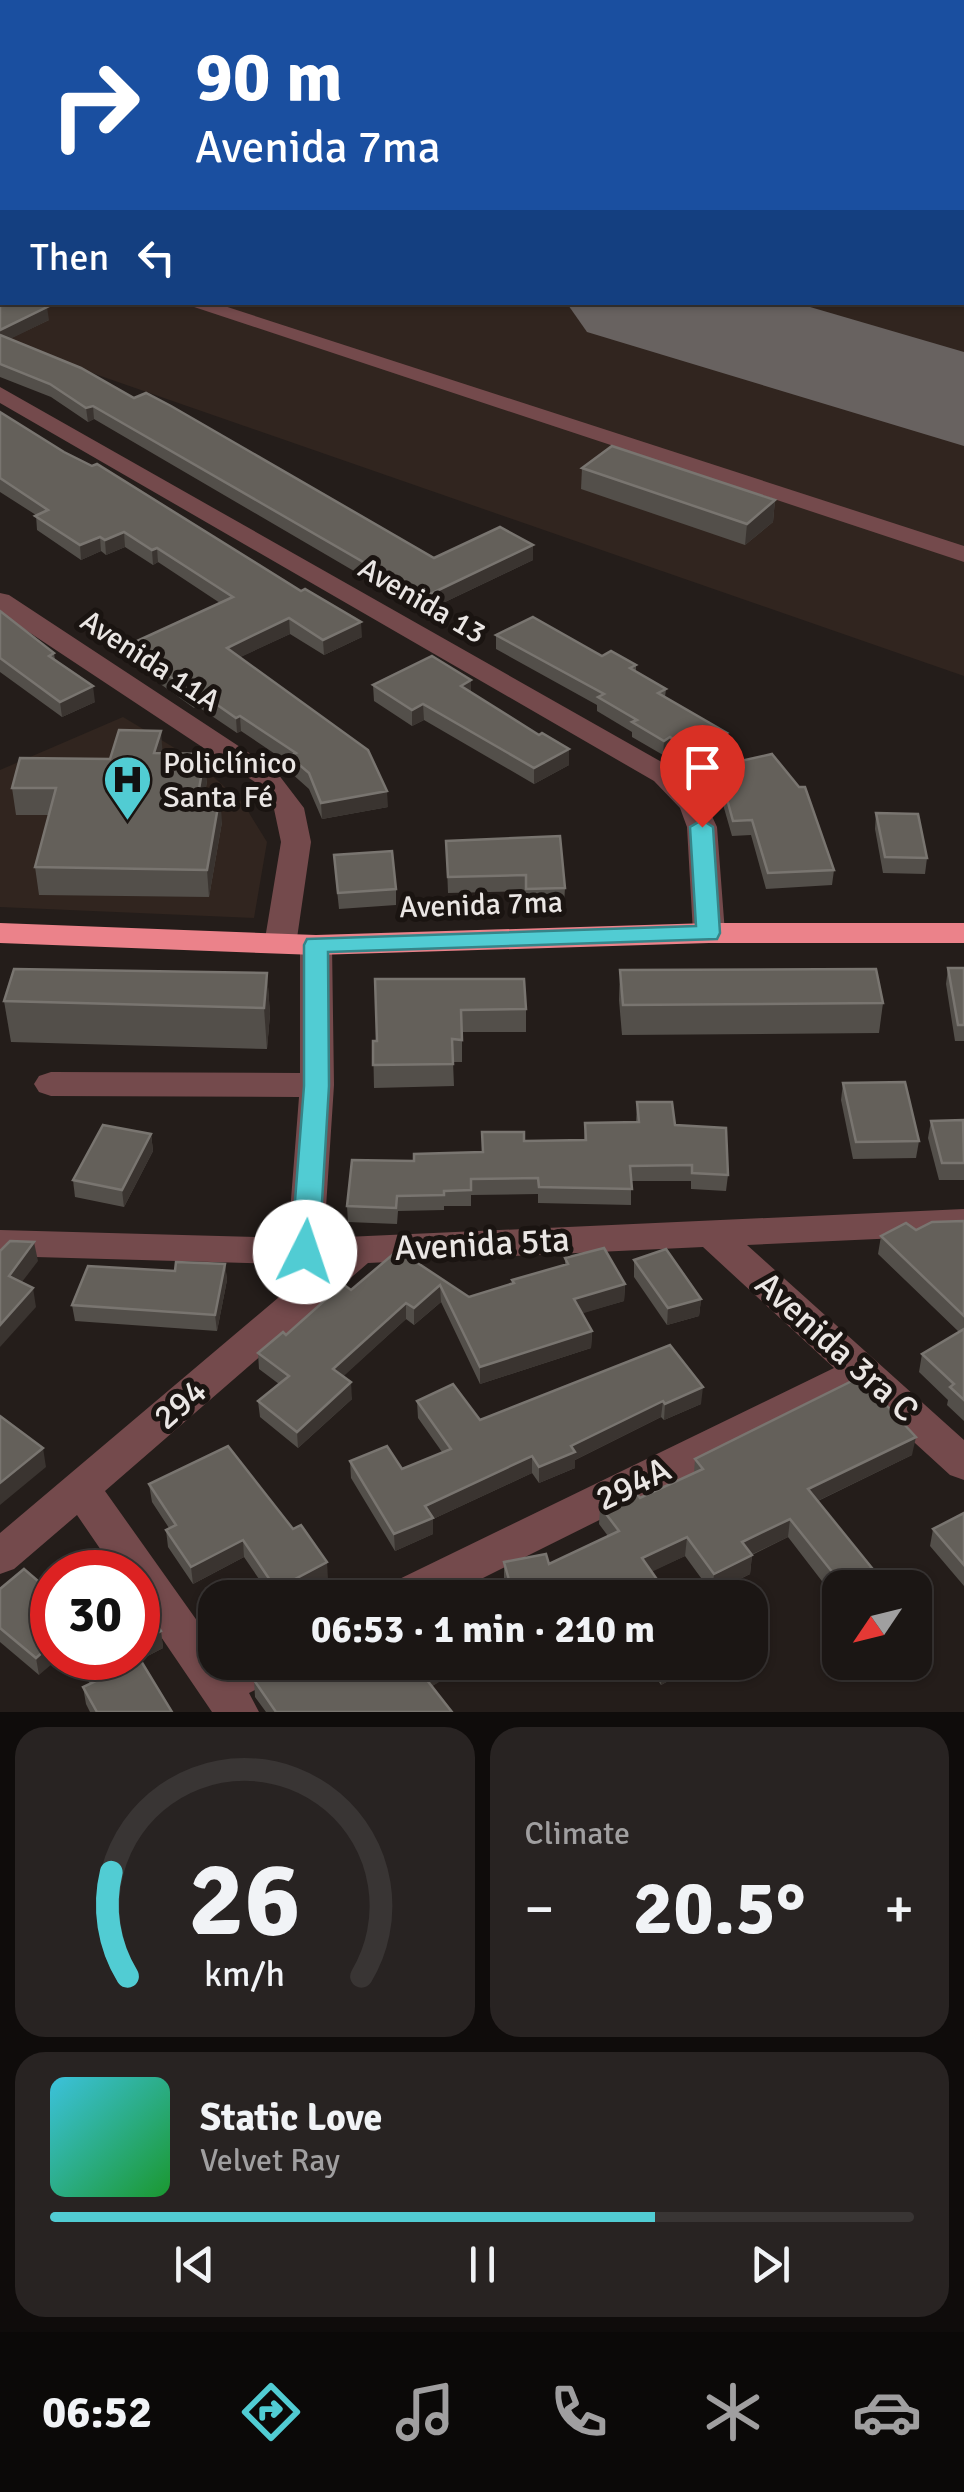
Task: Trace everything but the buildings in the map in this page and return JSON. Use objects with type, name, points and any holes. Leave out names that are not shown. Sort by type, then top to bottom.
[{"type":"highway","name":"Avenida 7ma","points":[[0,933],[316,945],[708,933],[964,933]]},
{"type":"street","points":[[198,305],[964,554]]},
{"type":"street","name":"Avenida 13","points":[[0,394],[664,775],[694,805],[702,827],[708,933]]},
{"type":"street","name":"Avenida 11A","points":[[0,601],[265,776],[290,808],[296,842],[280,945]]},
{"type":"street","points":[[305,1252],[317,1086],[316,945]]},
{"type":"street","points":[[51,1084],[317,1086]]},
{"type":"street","name":"Avenida 5ta","points":[[0,1243],[305,1252],[964,1222]]},
{"type":"street","name":"Avenida 3ra C","points":[[709,1232],[964,1464]]},
{"type":"street","name":"294","points":[[0,1557],[359,1250]]},
{"type":"street","name":"294A","points":[[439,1580],[865,1370]]},
{"type":"street","points":[[81,1489],[228,1700],[250,1680]]},
{"type":"shaded area","points":[[0,305],[964,306],[964,676],[0,341]]},
{"type":"shaded area","name":"Policlínico Santa Fé","points":[[123,717],[193,759],[243,803],[267,842],[254,918],[0,907],[0,770]]},
{"type":"runway","points":[[647,305],[964,400]]},
{"type":"place","name":"Policlínico Santa Fé","points":[[128,822]]},
{"type":"route","points":[[305,1252],[317,1086],[316,945],[708,933],[702,827]]}]
